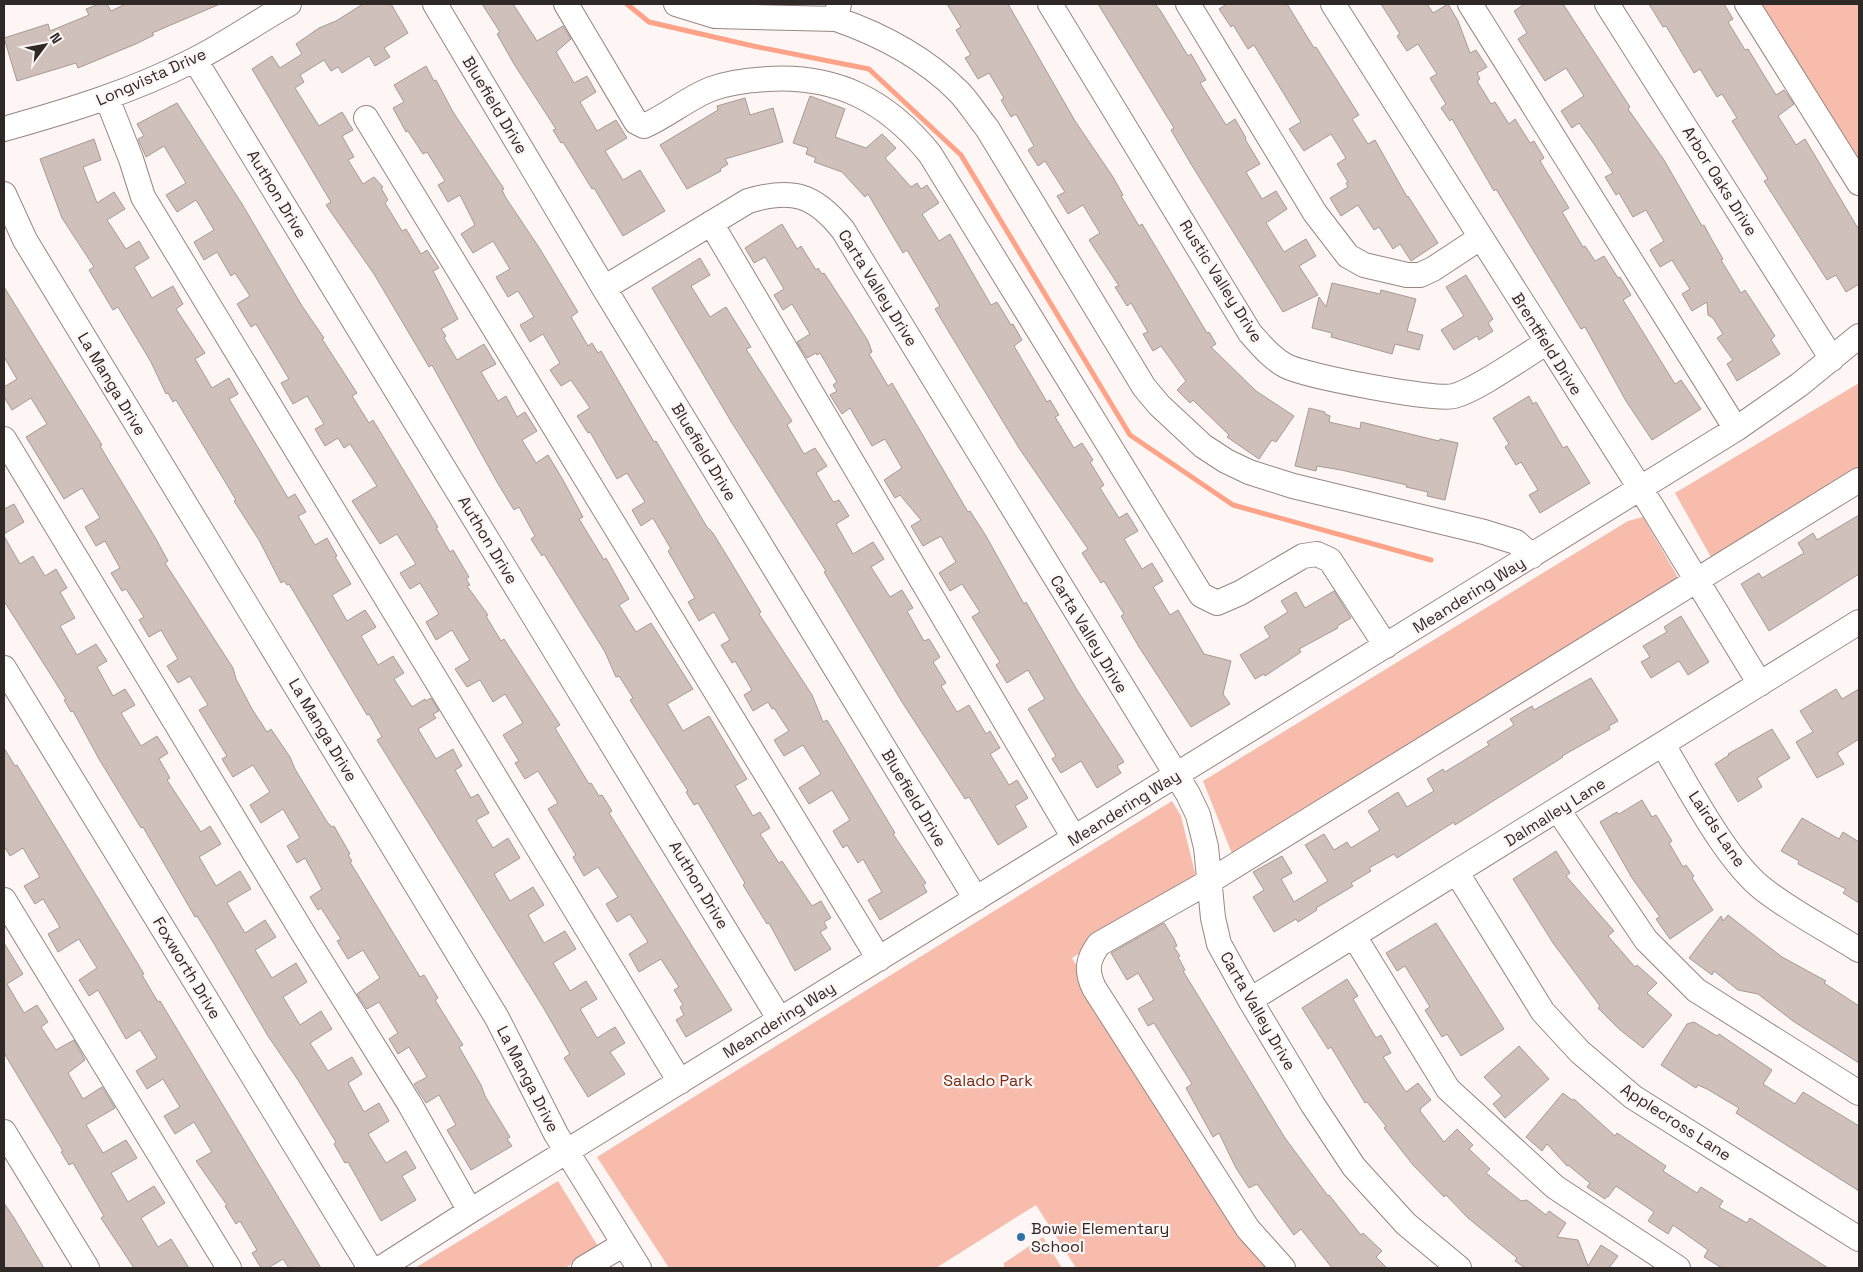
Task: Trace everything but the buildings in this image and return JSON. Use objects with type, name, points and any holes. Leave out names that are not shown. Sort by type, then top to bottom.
[{"type":"street","name":"Longvista Drive","points":[[4,129],[107,98],[195,60],[289,4]]},
{"type":"street","name":"Bluefield Drive","points":[[435,4],[604,288],[976,899]]},
{"type":"street","points":[[566,4],[636,122],[644,126],[710,89],[743,81],[795,77],[840,86],[875,102],[911,131],[930,154],[1201,595],[1217,603],[1240,593],[1303,556],[1317,554],[1330,560],[1386,646]]},
{"type":"street","points":[[676,4],[715,16],[838,11],[896,44],[934,70],[959,92],[987,128],[1144,387],[1159,405],[1204,446],[1226,461],[1250,472],[1293,486],[1484,532],[1516,542],[1532,556]]},
{"type":"street","name":"Rustic Valley Drive","points":[[1050,4],[1250,333],[1268,353],[1286,366],[1306,373],[1430,396],[1454,396],[1474,387],[1546,343]]},
{"type":"street","points":[[1188,4],[1315,213],[1348,256],[1364,265],[1407,275],[1420,275],[1433,269],[1480,238]]},
{"type":"street","name":"Brentfield Drive","points":[[1333,4],[1760,684]]},
{"type":"street","points":[[1470,4],[1736,429]]},
{"type":"street","name":"Arbor Oaks Drive","points":[[1607,4],[1832,358]]},
{"type":"street","points":[[1746,4],[1859,183]]},
{"type":"street","name":"Authon Drive","points":[[195,60],[780,1020]]},
{"type":"street","points":[[107,98],[131,159],[143,197],[680,1082]]},
{"type":"street","points":[[366,118],[879,959]]},
{"type":"street","name":"La Manga Drive","points":[[4,194],[25,240],[498,1018],[542,1109],[639,1268]]},
{"type":"street","name":"Carta Valley Drive","points":[[604,288],[748,201],[772,194],[790,194],[822,207],[833,218],[848,239],[1198,814],[1210,881],[1213,918],[1219,944],[1250,1000],[1313,1105],[1354,1167],[1406,1224],[1459,1268]]},
{"type":"street","points":[[711,223],[1074,838]]},
{"type":"street","name":"Meandering Way","points":[[381,1268],[470,1211],[1736,429],[1792,391],[1859,336]]},
{"type":"street","points":[[4,439],[432,1142],[470,1211]]},
{"type":"street","points":[[1283,1268],[1248,1229],[1088,976],[1088,962],[1099,944],[1210,881],[1859,480]]},
{"type":"street","name":"Dalmalley Lane","points":[[1250,1000],[1664,745],[1859,622]]},
{"type":"street","name":"Foxworth Drive","points":[[4,668],[370,1268]]},
{"type":"street","name":"Lairds Lane","points":[[1664,745],[1726,846],[1742,868],[1762,888],[1859,950]]},
{"type":"street","points":[[1558,810],[1646,940],[1696,990],[1859,1093]]},
{"type":"street","name":"Applecross Lane","points":[[1457,873],[1543,1012],[1580,1052],[1633,1097],[1859,1239]]},
{"type":"street","points":[[4,900],[229,1268]]},
{"type":"street","points":[[1354,936],[1448,1089],[1555,1187],[1678,1268]]},
{"type":"street","points":[[4,1132],[87,1268]]},
{"type":"street","points":[[584,1268],[624,1244]]},
{"type":"green space","points":[[1759,4],[1859,4],[1859,164]]},
{"type":"green space","points":[[1859,383],[1859,469],[1712,559],[1675,493]]},
{"type":"green space","points":[[1643,517],[1680,581],[1233,856],[1203,781],[1628,521]]},
{"type":"green space","name":"Salado Park","points":[[1172,801],[1181,816],[1197,881],[1072,958],[1216,1198],[1270,1268],[1076,1268],[1036,1205],[936,1268],[669,1268],[597,1157]]},
{"type":"green space","points":[[558,1181],[599,1248],[565,1268],[415,1268]]},
{"type":"green space","points":[[1043,1237],[1062,1268],[1004,1268],[1004,1263]]},
{"type":"waterway","points":[[627,4],[649,22],[753,46],[869,69],[961,155],[1130,435],[1233,505],[1431,560]]},
{"type":"place","name":"Bowie Elementary School","points":[[1021,1237]]}]
